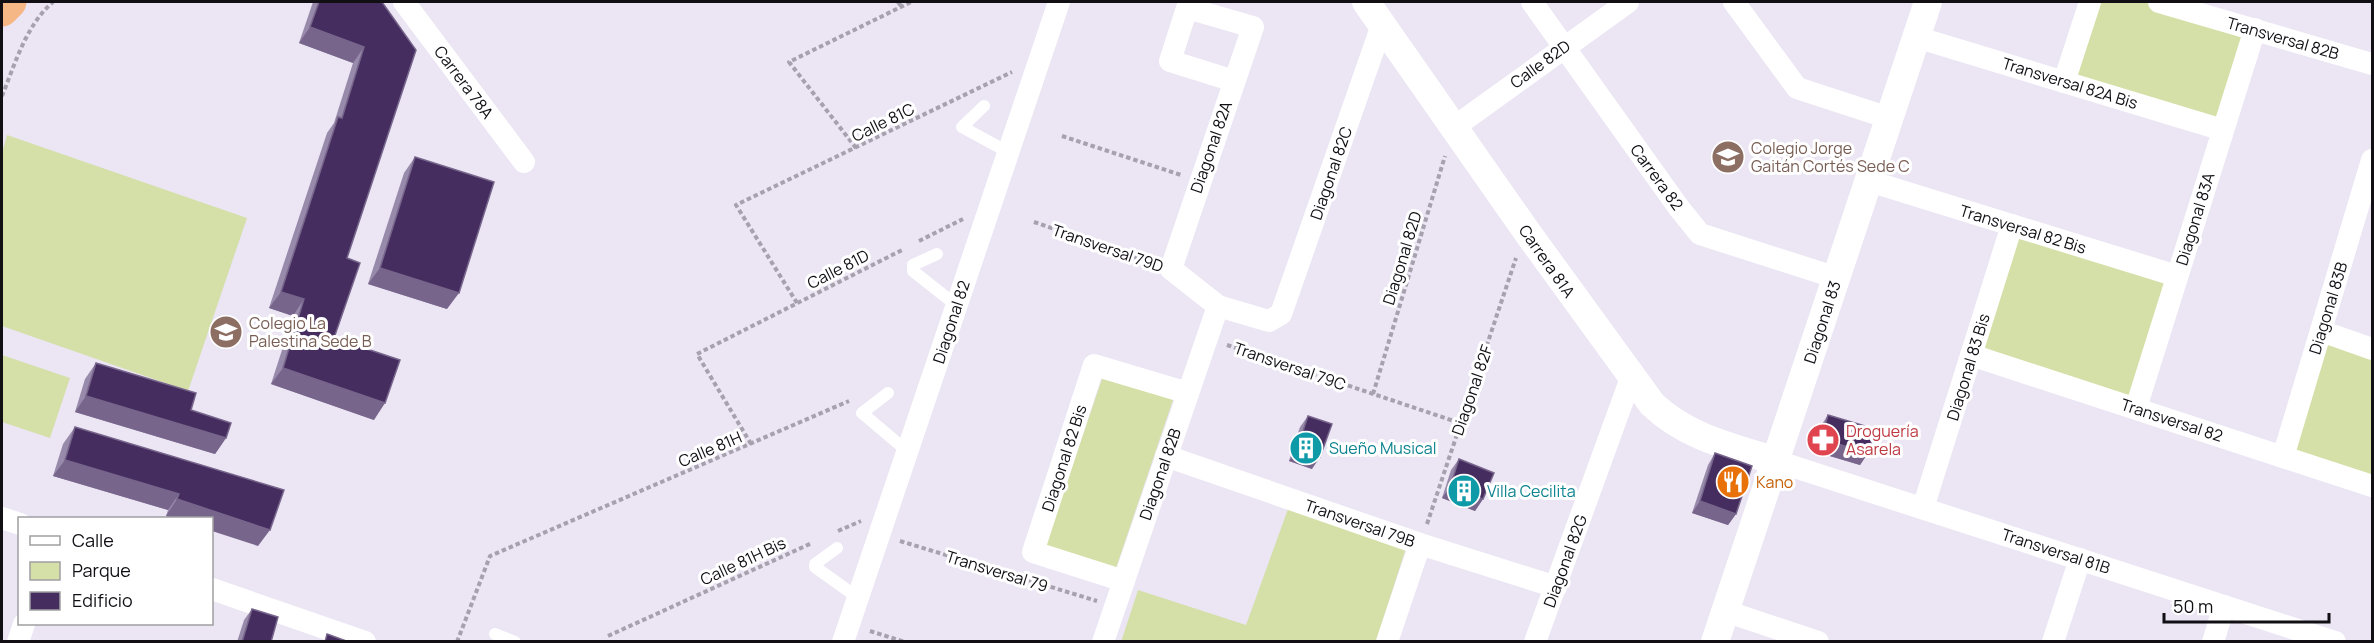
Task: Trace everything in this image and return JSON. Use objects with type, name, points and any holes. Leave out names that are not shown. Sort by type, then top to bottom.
[{"type":"highway","points":[[2,10],[10,2]]},
{"type":"street","name":"Carrera 78A","points":[[404,2],[524,162]]},
{"type":"street","name":"Carrera 81A","points":[[1366,2],[1453,128],[1631,378],[1652,404],[1672,422],[1695,435],[1776,461]]},
{"type":"street","name":"Carrera 82","points":[[1532,2],[1700,234],[1837,278]]},
{"type":"street","name":"Calle 82D","points":[[1453,128],[1628,2]]},
{"type":"street","points":[[1734,2],[1797,88],[1890,118]]},
{"type":"street","name":"Diagonal 83","points":[[1715,642],[1928,2]]},
{"type":"street","points":[[2064,82],[2090,2]]},
{"type":"street","name":"Transversal 82B","points":[[2159,2],[2373,64]]},
{"type":"street","name":"Diagonal 82","points":[[846,633],[1040,58],[1054,3]]},
{"type":"street","name":"Diagonal 82A","points":[[1171,269],[1253,27],[1187,8],[1170,62],[1234,81]]},
{"type":"street","name":"Diagonal 82C","points":[[1276,319],[1281,314],[1382,25]]},
{"type":"street","name":"Diagonal 83A","points":[[2136,408],[2255,29]]},
{"type":"street","name":"Transversal 82A Bis","points":[[1916,37],[2223,130]]},
{"type":"street","name":"Diagonal 83B","points":[[2283,457],[2370,174]]},
{"type":"street","name":"Transversal 82 Bis","points":[[1869,181],[2177,276]]},
{"type":"street","name":"Diagonal 83 Bis","points":[[1923,508],[2012,225]]},
{"type":"street","name":"Transversal 79D","points":[[1171,269],[1218,306],[1269,321],[1276,319]]},
{"type":"street","name":"Diagonal 82B","points":[[1103,642],[1218,306]]},
{"type":"street","points":[[2321,331],[2373,349]]},
{"type":"street","name":"Transversal 82","points":[[1971,355],[2373,486]]},
{"type":"street","name":"Diagonal 82 Bis","points":[[1033,552],[1094,365],[1188,393]]},
{"type":"street","name":"Diagonal 82G","points":[[1535,642],[1631,378]]},
{"type":"street","name":"Transversal 79B","points":[[1166,456],[1420,544],[1556,587]]},
{"type":"street","name":"Transversal 81B","points":[[1776,461],[2335,642]]},
{"type":"street","points":[[2,518],[18,523]]},
{"type":"street","points":[[1387,642],[1420,544]]},
{"type":"street","name":"Transversal 79","points":[[1033,552],[1124,581]]},
{"type":"street","points":[[2053,642],[2080,559]]},
{"type":"street","points":[[213,589],[365,642]]},
{"type":"street","points":[[2212,642],[2224,606]]},
{"type":"street","points":[[1725,611],[1818,642]]},
{"type":"street","points":[[18,642],[24,625]]},
{"type":"lane","points":[[984,106],[962,127],[1008,152]]},
{"type":"lane","points":[[937,254],[913,265],[913,271],[956,305]]},
{"type":"lane","points":[[888,393],[862,413],[907,451]]},
{"type":"lane","points":[[837,548],[815,564],[815,567],[857,597]]},
{"type":"lane","points":[[495,634],[515,642]]},
{"type":"path","points":[[2,96],[29,32],[43,10],[53,2]]},
{"type":"path","points":[[898,2],[901,6]]},
{"type":"path","points":[[856,148],[789,62],[911,2]]},
{"type":"path","name":"Calle 81C","points":[[797,303],[736,205],[1040,58]]},
{"type":"path","name":"Diagonal 82D","points":[[1373,394],[1453,128]]},
{"type":"path","points":[[1062,136],[1199,181]]},
{"type":"path","name":"Calle 81D","points":[[751,444],[697,354],[990,205]]},
{"type":"path","name":"Transversal 79D","points":[[1034,222],[1171,269]]},
{"type":"path","name":"Diagonal 82F","points":[[1420,544],[1518,251]]},
{"type":"path","name":"Transversal 79C","points":[[1207,338],[1460,423]]},
{"type":"path","name":"Calle 81H","points":[[457,642],[490,556],[855,398]]},
{"type":"path","points":[[834,533],[888,508]]},
{"type":"path","name":"Transversal 79","points":[[879,534],[1115,607]]},
{"type":"path","name":"Calle 81H Bis","points":[[608,636],[813,543]]},
{"type":"path","points":[[846,633],[904,642]]},
{"type":"green space","points":[[2090,2],[2159,2],[2255,29],[2223,130],[2064,82]]},
{"type":"green space","points":[[7,135],[247,218],[188,391],[2,326],[2,153]]},
{"type":"green space","points":[[2012,225],[2177,276],[2136,408],[1971,355]]},
{"type":"green space","points":[[2321,331],[2372,349],[2372,486],[2283,457]]},
{"type":"green space","points":[[2,355],[70,378],[50,438],[2,422]]},
{"type":"green space","points":[[1103,376],[1174,397],[1115,571],[1045,546]]},
{"type":"green space","points":[[1288,509],[1406,548],[1376,641],[1121,642],[1138,590],[1246,625]]},
{"type":"building","points":[[319,2],[382,2],[416,50],[347,258],[360,263],[334,338],[400,360],[385,403],[283,368],[304,299],[281,292],[338,117],[342,118],[364,47],[310,27]]},
{"type":"building","points":[[415,157],[494,182],[459,293],[380,268]]},
{"type":"building","points":[[96,363],[196,393],[191,410],[231,423],[226,438],[86,396]]},
{"type":"building","points":[[1828,415],[1875,429],[1868,453],[1821,439]]},
{"type":"building","points":[[1308,416],[1332,424],[1320,457],[1297,449]]},
{"type":"building","points":[[75,427],[284,490],[270,530],[177,499],[179,494],[65,460]]},
{"type":"building","points":[[1715,453],[1752,466],[1736,514],[1700,501]]},
{"type":"building","points":[[1459,459],[1494,473],[1483,499],[1450,487]]},
{"type":"building","points":[[252,609],[278,617],[271,642],[242,642]]},
{"type":"building","points":[[327,634],[349,642],[325,642]]},
{"type":"place","name":"Colegio Jorge Gaitán Cortés Sede C","points":[[1728,157]]},
{"type":"place","name":"Colegio La Palestina Sede B","points":[[226,332]]},
{"type":"place","name":"Droguería Asarela","points":[[1823,440]]},
{"type":"place","name":"Sueño Musical","points":[[1306,448]]},
{"type":"place","name":"Kano","points":[[1733,482]]},
{"type":"place","name":"Villa Cecilita","points":[[1464,491]]}]
